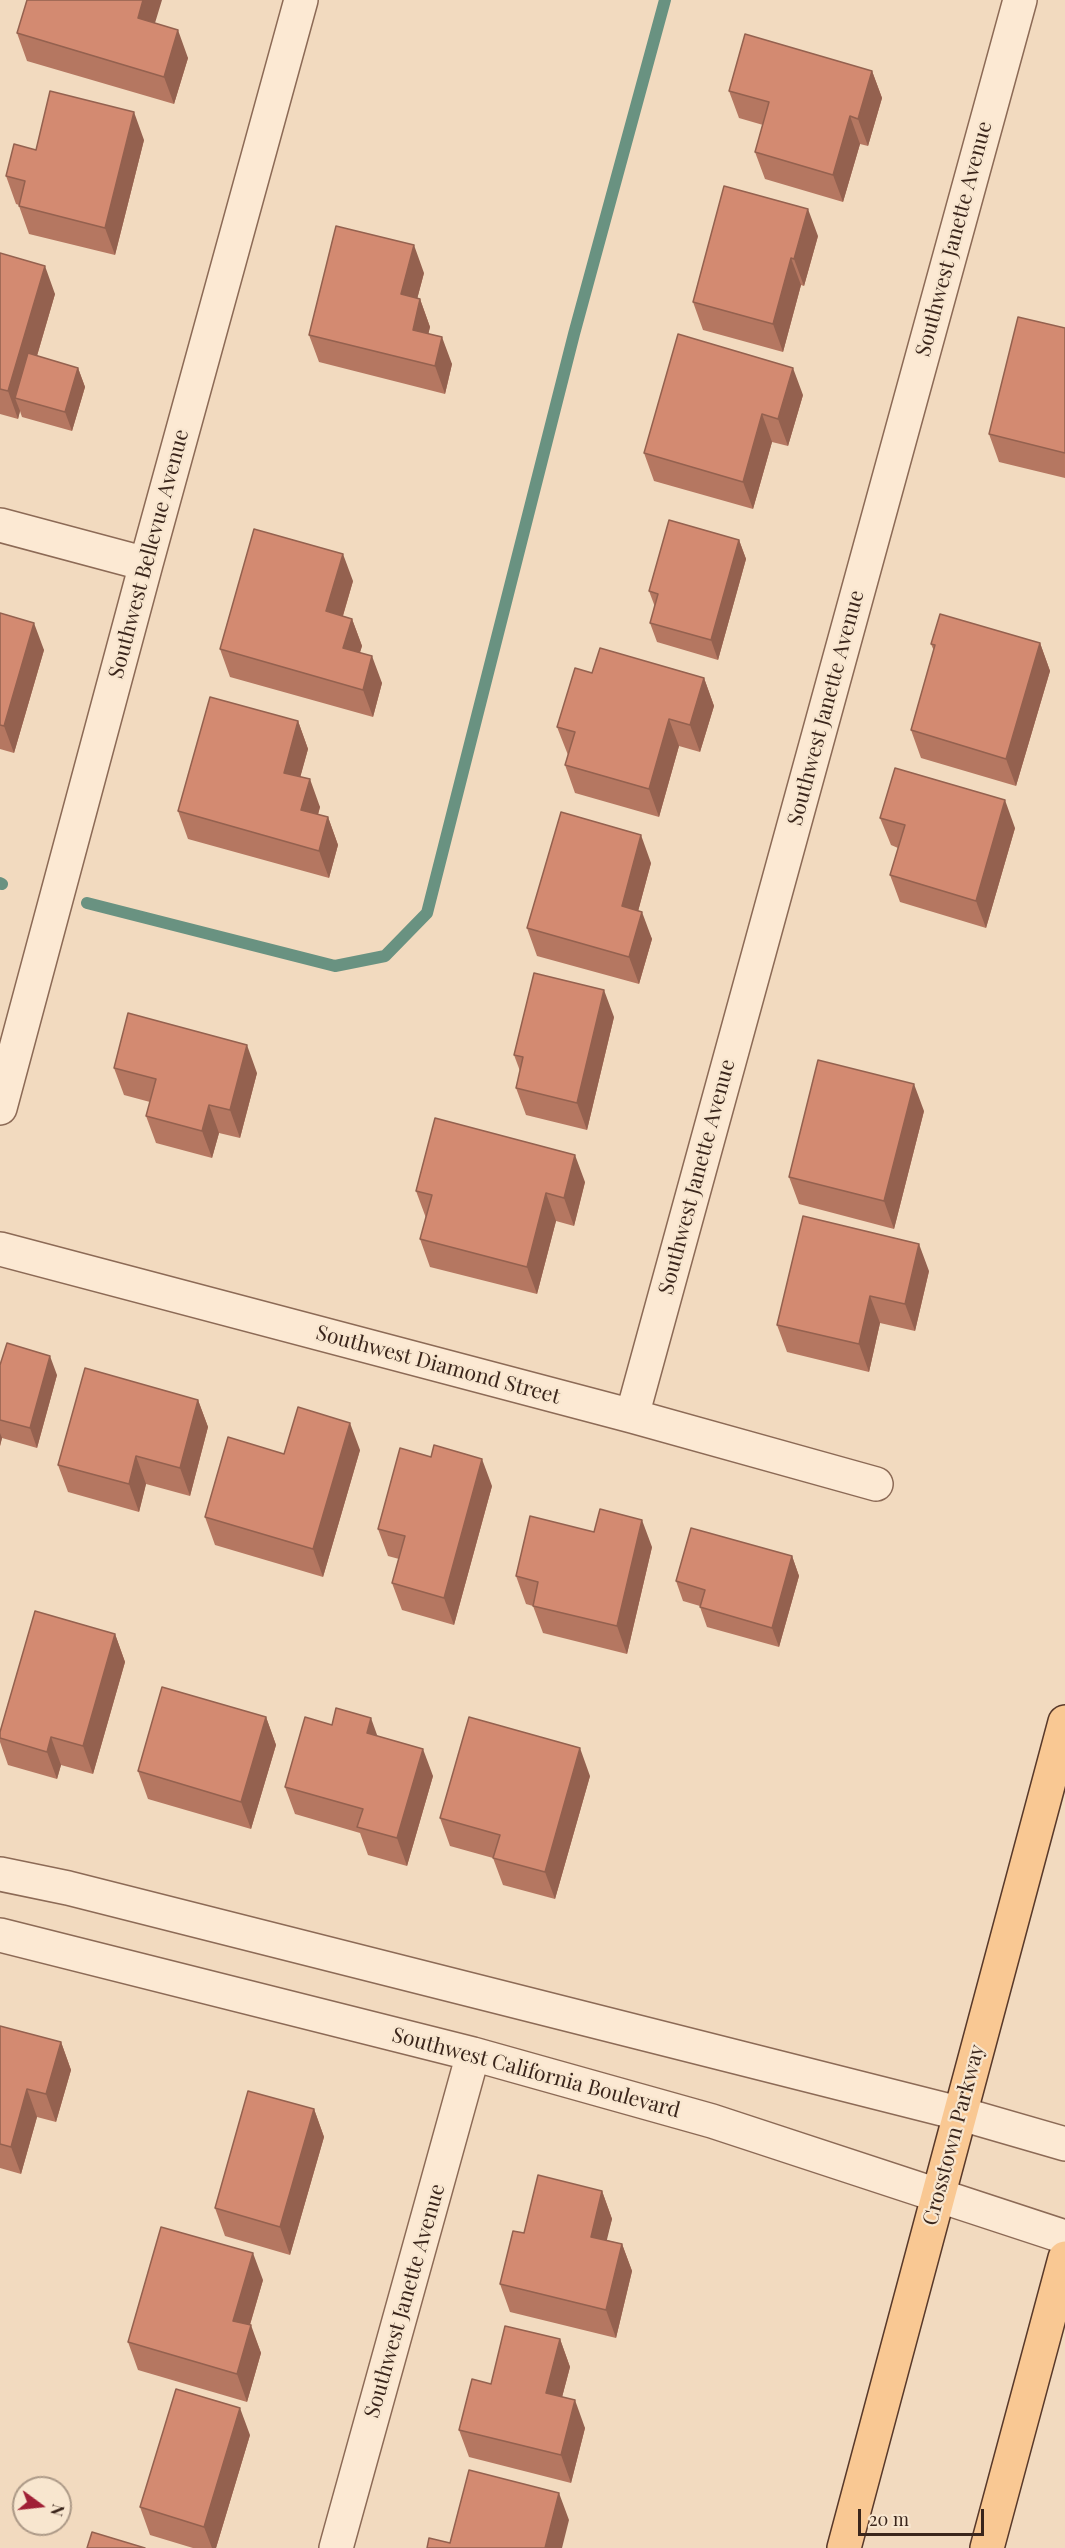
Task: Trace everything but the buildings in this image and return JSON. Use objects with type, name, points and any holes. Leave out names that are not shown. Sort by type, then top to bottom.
[{"type":"main road","name":"Crosstown Parkway","points":[[844,2548],[958,2113],[1065,1722]]},
{"type":"main road","points":[[987,2548],[1065,2258]]},
{"type":"street","name":"Southwest Bellevue Avenue","points":[[0,1108],[301,0]]},
{"type":"street","name":"Southwest Janette Avenue","points":[[632,1416],[1020,0]]},
{"type":"street","points":[[0,525],[146,564]]},
{"type":"street","name":"Southwest Diamond Street","points":[[0,1250],[632,1416],[876,1484]]},
{"type":"street","points":[[0,1874],[68,1888],[958,2113],[1065,2144]]},
{"type":"street","name":"Southwest California Boulevard","points":[[0,1935],[473,2054],[712,2121],[1065,2237]]},
{"type":"street","name":"Southwest Janette Avenue","points":[[336,2548],[473,2054]]},
{"type":"waterway","points":[[87,903],[335,966],[385,956],[427,913],[574,334],[665,0]]}]
